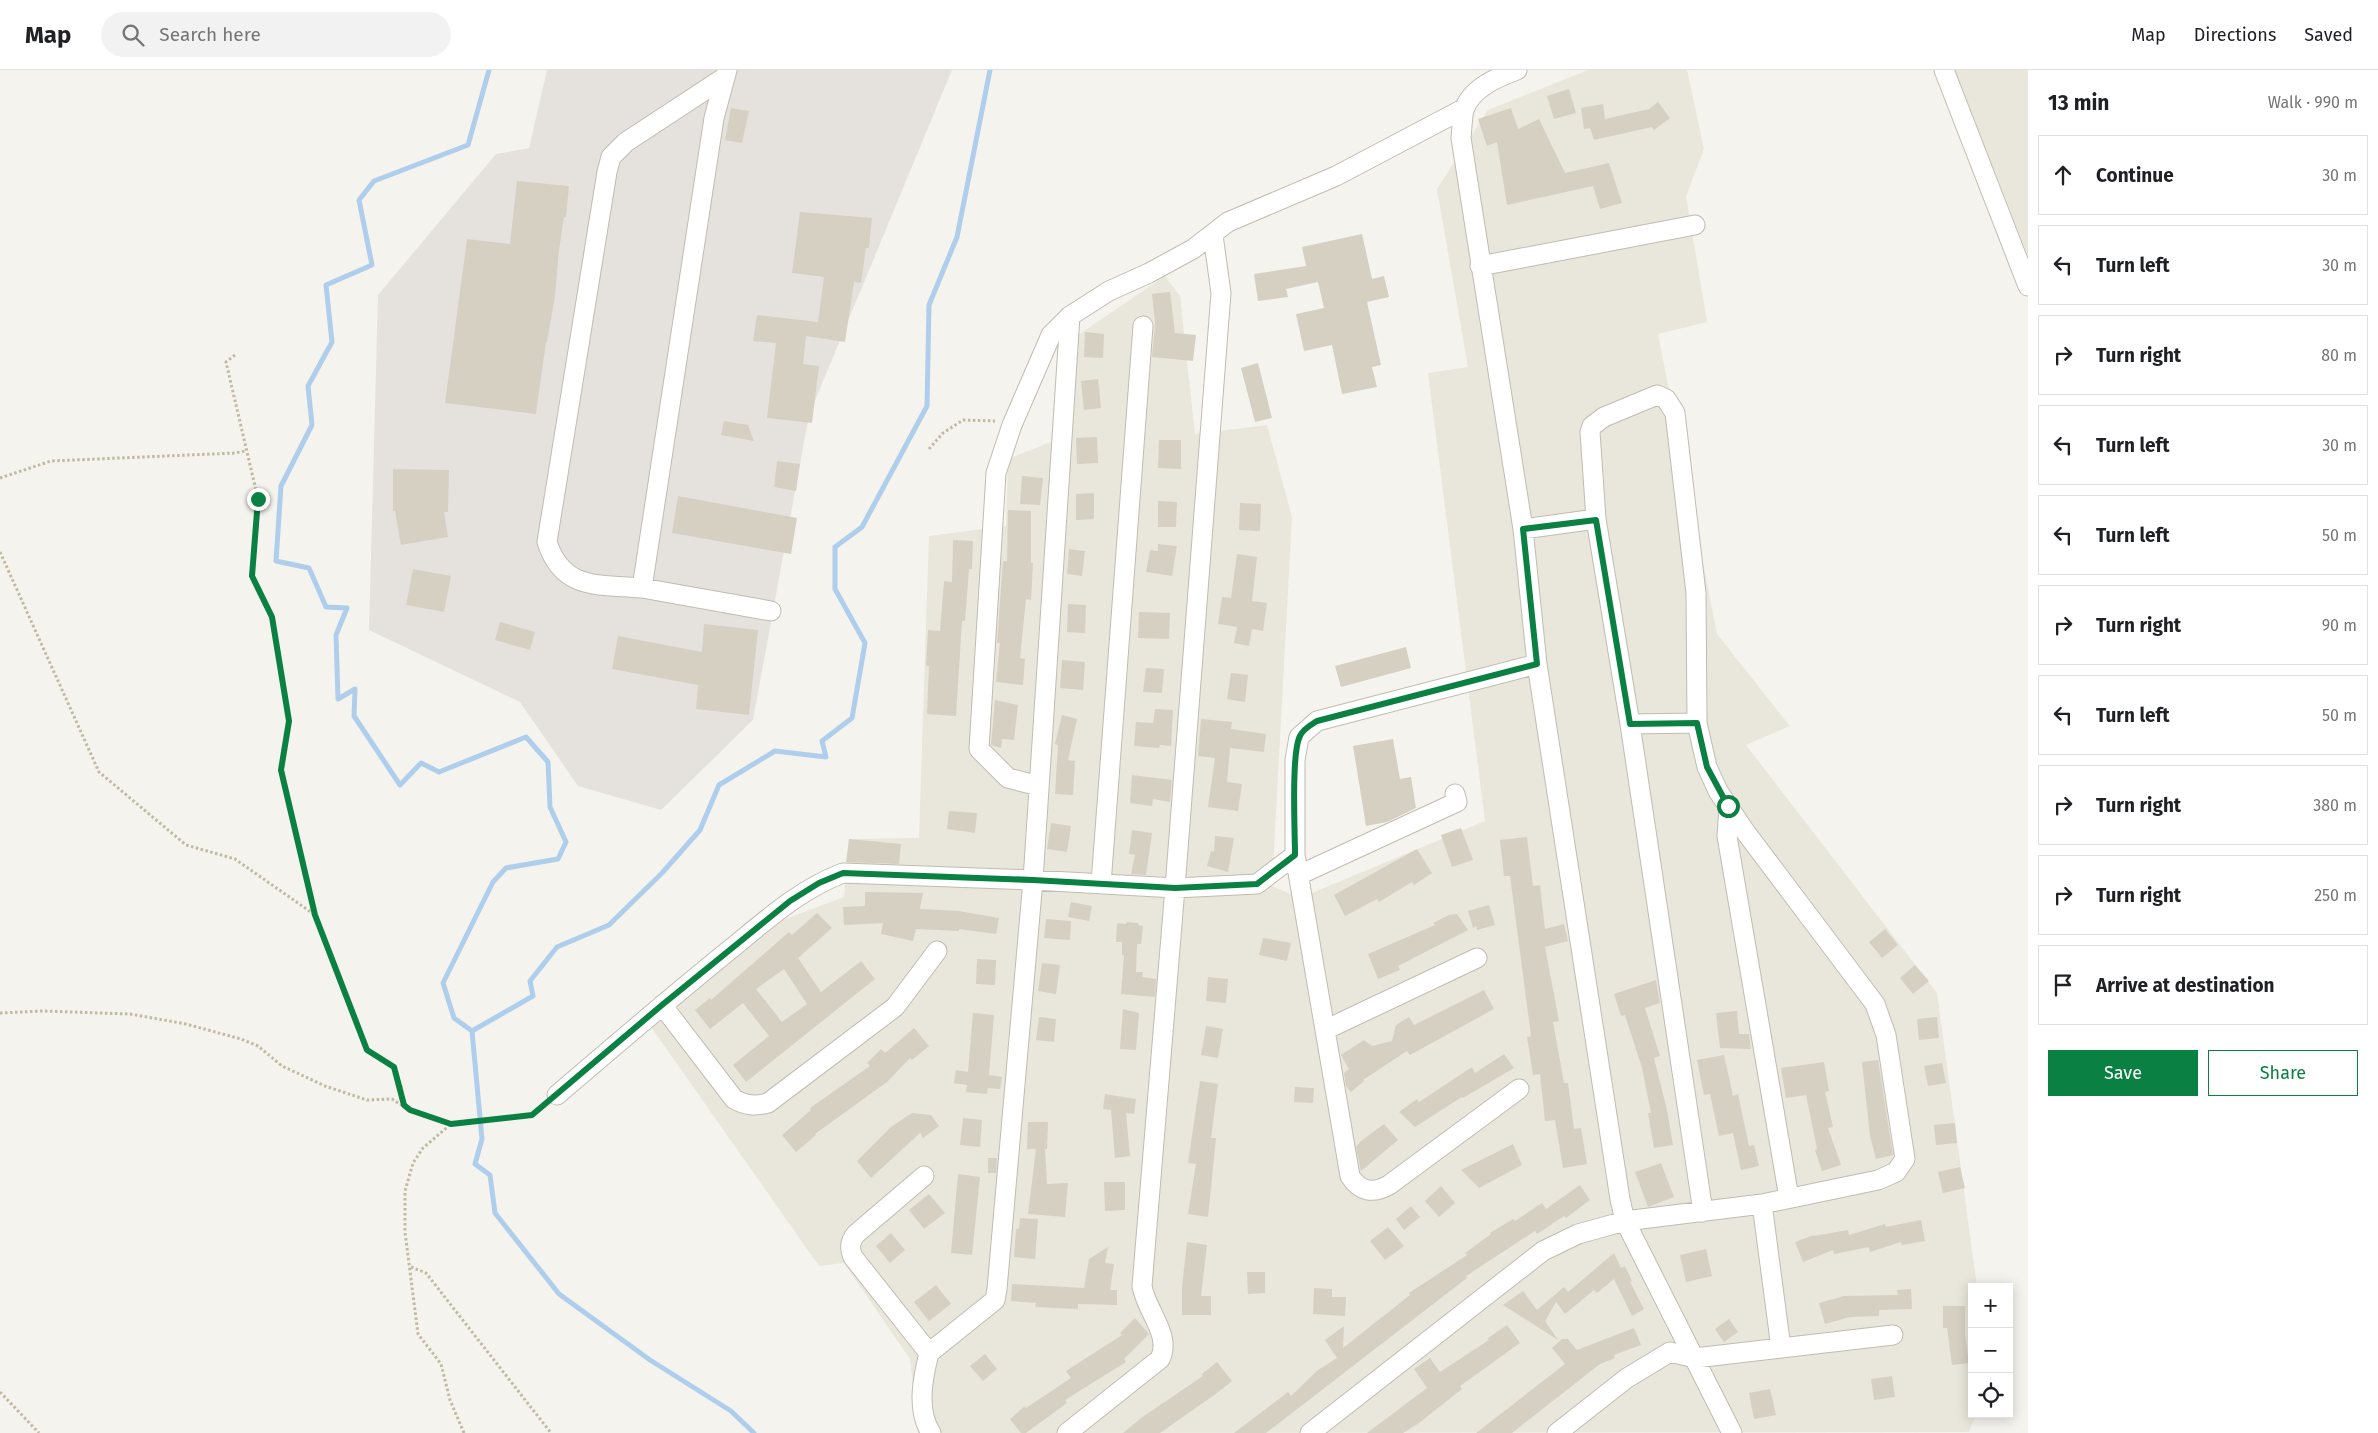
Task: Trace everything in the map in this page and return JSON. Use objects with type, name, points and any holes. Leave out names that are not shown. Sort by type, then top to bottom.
[{"type":"street","points":[[1517,70],[1497,78],[1477,91],[1465,108],[1460,138],[1523,529],[1537,664],[1625,1221],[1732,1433]]},
{"type":"street","points":[[1944,70],[2028,286]]},
{"type":"street","points":[[642,588],[714,118],[726,74]]},
{"type":"street","points":[[726,74],[626,142],[611,157],[602,201],[547,542],[552,558],[561,570],[586,583],[642,588],[771,611]]},
{"type":"street","points":[[1039,786],[1008,778],[979,749],[996,473],[1012,425],[1051,335],[1070,316],[1109,291],[1193,250],[1228,222],[1336,176],[1465,108]]},
{"type":"street","points":[[1480,266],[1695,225]]},
{"type":"street","points":[[1067,1433],[1160,1359],[1164,1351],[1162,1335],[1148,1307],[1142,1286],[1221,293],[1213,235]]},
{"type":"street","points":[[931,1433],[924,1413],[922,1393],[924,1372],[929,1353],[993,1302],[996,1296],[1033,880],[1070,316]]},
{"type":"street","points":[[1101,884],[1143,326]]},
{"type":"street","points":[[1310,1433],[1542,1251],[1578,1234],[1625,1221],[1703,1212],[1762,1204],[1878,1180],[1901,1168],[1906,1159],[1886,1035],[1875,1004],[1744,830],[1728,806],[1707,767],[1697,723],[1696,593],[1675,413],[1662,396],[1656,396],[1604,417],[1592,426],[1590,432],[1596,520],[1630,724],[1703,1212]]},
{"type":"street","points":[[1523,529],[1596,520]]},
{"type":"street","points":[[1519,1089],[1389,1185],[1380,1190],[1369,1192],[1355,1184],[1350,1176],[1295,855],[1295,760],[1299,737],[1317,721],[1537,664]]},
{"type":"street","points":[[1630,724],[1697,723]]},
{"type":"street","points":[[1299,875],[1456,802],[1455,794]]},
{"type":"street","points":[[1728,806],[1727,836],[1789,1198]]},
{"type":"street","points":[[557,1095],[662,1005],[790,901],[819,883],[843,873],[1033,880],[1175,888],[1257,884],[1295,855]]},
{"type":"street","points":[[662,1005],[734,1099],[744,1105],[756,1106],[768,1103],[895,1008],[938,951]]},
{"type":"street","points":[[1325,1030],[1477,958]]},
{"type":"street","points":[[924,1176],[856,1234],[852,1239],[851,1252],[929,1353]]},
{"type":"street","points":[[1762,1204],[1781,1348]]},
{"type":"street","points":[[1557,1433],[1649,1363],[1670,1352],[1695,1358],[1893,1335]]},
{"type":"path","points":[[234,355],[226,362],[245,450],[258,499],[252,576],[272,617],[289,721],[281,770],[315,915],[367,1050],[394,1067],[404,1105]]},
{"type":"path","points":[[929,449],[943,433],[963,420],[996,421],[1012,425]]},
{"type":"path","points":[[0,478],[51,460],[235,453],[245,450]]},
{"type":"path","points":[[0,552],[99,772],[186,844],[235,858],[315,915]]},
{"type":"path","points":[[0,1013],[130,1014],[186,1024],[241,1039],[258,1046],[282,1066],[324,1086],[367,1100],[392,1099],[410,1110],[451,1124]]},
{"type":"path","points":[[464,1433],[450,1400],[441,1364],[418,1334],[405,1232],[405,1191],[413,1163],[424,1148],[451,1124],[468,1120],[532,1115],[557,1095]]},
{"type":"path","points":[[410,1267],[426,1273],[551,1433]]},
{"type":"path","points":[[0,1392],[39,1433]]},
{"type":"shaded area","points":[[547,70],[952,70],[809,415],[753,720],[661,810],[578,786],[520,702],[369,630],[378,295],[496,154],[529,148]]},
{"type":"shaded area","points":[[1588,70],[1687,70],[1704,149],[1686,196],[1707,322],[1658,334],[1717,634],[1790,726],[1746,745],[1937,993],[1976,1283],[1968,1283],[1968,1418],[1974,1418],[1969,1432],[918,1433],[910,1359],[844,1263],[819,1266],[649,1024],[761,928],[844,897],[849,839],[919,838],[929,536],[1006,526],[1008,459],[1051,442],[1059,348],[1165,276],[1180,296],[1195,434],[1267,425],[1292,517],[1272,886],[1300,898],[1485,821],[1428,373],[1468,367],[1437,189],[1488,110]]},
{"type":"shaded area","points":[[1955,70],[2028,70],[2028,256]]},
{"type":"building","points":[[1569,89],[1576,113],[1554,119],[1547,96]]},
{"type":"building","points":[[1658,102],[1670,118],[1654,130],[1652,127],[1594,140],[1590,128],[1584,129],[1581,108],[1603,104],[1605,119],[1649,109]]},
{"type":"building","points":[[731,108],[749,111],[742,143],[725,140]]},
{"type":"building","points":[[1511,108],[1518,129],[1539,119],[1565,173],[1609,163],[1622,203],[1600,209],[1593,186],[1507,205],[1497,142],[1487,146],[1478,119]]},
{"type":"building","points":[[517,181],[569,186],[566,217],[564,217],[559,250],[555,296],[546,342],[536,414],[445,403],[467,239],[510,244]]},
{"type":"building","points":[[800,212],[872,218],[869,248],[866,248],[861,283],[854,282],[845,342],[806,336],[803,364],[819,366],[812,423],[767,418],[776,343],[753,341],[757,315],[818,322],[824,277],[792,273]]},
{"type":"building","points":[[1362,234],[1372,279],[1384,276],[1389,297],[1367,302],[1381,365],[1372,367],[1377,387],[1342,394],[1332,345],[1304,351],[1296,314],[1324,308],[1318,282],[1286,289],[1288,297],[1258,301],[1254,274],[1306,266],[1302,247]]},
{"type":"building","points":[[1170,292],[1175,333],[1196,335],[1193,361],[1152,357],[1155,323],[1152,294]]},
{"type":"building","points":[[1085,332],[1104,334],[1103,358],[1084,357]]},
{"type":"building","points":[[1258,363],[1272,418],[1255,422],[1241,368]]},
{"type":"building","points":[[1098,379],[1101,408],[1084,410],[1081,381]]},
{"type":"building","points":[[724,421],[748,425],[754,441],[721,435]]},
{"type":"building","points":[[1097,437],[1098,463],[1077,464],[1076,438]]},
{"type":"building","points":[[1159,440],[1181,440],[1181,469],[1158,468]]},
{"type":"building","points":[[777,461],[800,464],[796,491],[774,487]]},
{"type":"building","points":[[393,469],[449,470],[448,512],[444,512],[448,537],[401,545],[395,511],[393,511]]},
{"type":"building","points":[[1022,476],[1043,478],[1040,505],[1020,504]]},
{"type":"building","points":[[1094,493],[1094,519],[1076,520],[1076,494]]},
{"type":"building","points":[[678,496],[797,518],[791,554],[672,533]]},
{"type":"building","points":[[1158,501],[1177,502],[1176,527],[1158,527]]},
{"type":"building","points":[[1240,503],[1261,504],[1260,531],[1239,530]]},
{"type":"building","points":[[1008,510],[1031,511],[1031,563],[1033,563],[1031,600],[1026,599],[1020,658],[1025,659],[1023,685],[996,682],[1000,643],[997,643],[1003,561],[1007,561]]},
{"type":"building","points":[[953,540],[973,541],[972,569],[969,569],[965,621],[962,621],[956,716],[927,714],[929,666],[926,666],[928,630],[940,631],[944,581],[952,582]]},
{"type":"building","points":[[1158,544],[1177,546],[1172,576],[1146,572],[1150,550],[1158,551]]},
{"type":"building","points":[[1069,549],[1085,551],[1082,576],[1067,574]]},
{"type":"building","points":[[1237,554],[1257,557],[1252,601],[1267,603],[1263,631],[1252,629],[1249,646],[1234,643],[1237,627],[1218,624],[1222,597],[1231,598]]},
{"type":"building","points":[[413,569],[451,576],[444,612],[406,605]]},
{"type":"building","points":[[1068,604],[1086,605],[1085,633],[1067,632]]},
{"type":"building","points":[[1139,612],[1170,613],[1169,639],[1138,638]]},
{"type":"building","points":[[500,622],[535,632],[530,650],[495,640]]},
{"type":"building","points":[[704,624],[758,630],[749,715],[696,709],[698,685],[612,669],[618,636],[702,652]]},
{"type":"building","points":[[1406,647],[1411,668],[1341,687],[1335,666]]},
{"type":"building","points":[[1062,660],[1085,662],[1083,690],[1060,688]]},
{"type":"building","points":[[1146,668],[1164,669],[1162,693],[1143,692]]},
{"type":"building","points":[[1231,673],[1248,675],[1245,702],[1227,699]]},
{"type":"building","points":[[995,700],[1018,705],[1014,740],[1002,739],[1001,748],[991,745]]},
{"type":"building","points":[[1155,709],[1173,710],[1171,746],[1160,745],[1159,748],[1134,746],[1136,722],[1153,723]]},
{"type":"building","points":[[1062,715],[1077,719],[1068,760],[1075,761],[1073,795],[1055,794],[1058,745],[1055,744]]},
{"type":"building","points":[[1201,719],[1232,722],[1231,729],[1266,734],[1264,752],[1230,748],[1227,782],[1242,784],[1238,811],[1208,807],[1215,758],[1198,756]]},
{"type":"building","points":[[1393,739],[1400,779],[1411,777],[1416,808],[1387,822],[1366,826],[1353,746]]},
{"type":"building","points":[[1132,775],[1172,780],[1170,802],[1153,799],[1152,806],[1130,803]]},
{"type":"building","points":[[949,811],[977,813],[975,833],[947,829]]},
{"type":"building","points":[[1051,823],[1071,826],[1067,852],[1047,849]]},
{"type":"building","points":[[1461,828],[1473,860],[1452,867],[1441,835]]},
{"type":"building","points":[[1132,830],[1152,833],[1146,875],[1131,874],[1135,855],[1129,854]]},
{"type":"building","points":[[1215,836],[1234,838],[1228,872],[1207,866],[1211,851],[1214,852]]},
{"type":"building","points":[[1527,837],[1533,886],[1540,885],[1545,929],[1564,924],[1568,941],[1545,947],[1559,1021],[1553,1022],[1564,1083],[1568,1083],[1574,1129],[1581,1128],[1587,1164],[1563,1168],[1555,1120],[1545,1121],[1540,1074],[1533,1075],[1527,1037],[1531,1036],[1510,876],[1504,876],[1500,840]]},
{"type":"building","points":[[849,839],[901,844],[899,864],[846,862]]},
{"type":"building","points":[[1417,849],[1432,873],[1414,885],[1412,882],[1379,902],[1377,899],[1345,916],[1334,895]]},
{"type":"building","points":[[865,892],[923,893],[920,909],[959,911],[999,918],[996,934],[959,929],[959,931],[916,929],[913,941],[881,934],[883,923],[844,925],[843,907],[865,906]]},
{"type":"building","points":[[1071,902],[1092,906],[1089,921],[1068,917]]},
{"type":"building","points":[[1489,905],[1495,925],[1477,930],[1476,926],[1473,928],[1468,911]]},
{"type":"building","points":[[817,913],[832,928],[798,958],[821,992],[861,961],[875,979],[746,1082],[733,1065],[769,1036],[743,1003],[710,1029],[695,1010],[710,998],[711,1000],[789,932],[792,935]],"holes":[[[784,969],[807,1004],[782,1022],[756,989]]]},
{"type":"building","points":[[1457,914],[1468,930],[1398,966],[1400,970],[1378,979],[1368,954],[1435,925],[1433,923],[1449,915]]},
{"type":"building","points":[[1046,919],[1071,921],[1070,940],[1044,938]]},
{"type":"building","points":[[1127,922],[1138,923],[1138,925],[1143,926],[1141,944],[1137,944],[1136,972],[1143,972],[1142,977],[1156,979],[1155,997],[1121,994],[1124,955],[1122,955],[1122,942],[1116,942],[1117,923],[1126,924]]},
{"type":"building","points":[[1885,929],[1898,945],[1882,958],[1869,942]]},
{"type":"building","points":[[1263,938],[1291,943],[1287,961],[1259,955]]},
{"type":"building","points":[[977,959],[996,960],[995,985],[976,984]]},
{"type":"building","points":[[1042,963],[1060,965],[1056,994],[1038,991]]},
{"type":"building","points":[[1915,965],[1929,981],[1913,994],[1900,978]]},
{"type":"building","points":[[1208,977],[1228,979],[1226,1003],[1206,1001]]},
{"type":"building","points":[[1656,980],[1660,1003],[1645,1008],[1660,1056],[1654,1058],[1667,1110],[1673,1145],[1654,1148],[1648,1113],[1651,1113],[1642,1068],[1625,1015],[1621,1016],[1614,994]]},
{"type":"building","points":[[1484,990],[1494,1009],[1410,1055],[1407,1051],[1363,1080],[1351,1092],[1346,1086],[1344,1073],[1349,1069],[1341,1055],[1364,1040],[1372,1046],[1392,1041],[1396,1025],[1409,1017],[1414,1025]]},
{"type":"building","points":[[1123,1009],[1139,1013],[1136,1050],[1120,1049]]},
{"type":"building","points":[[1737,1011],[1739,1034],[1749,1034],[1751,1049],[1720,1048],[1716,1013]]},
{"type":"building","points":[[973,1013],[994,1015],[989,1075],[1002,1077],[1000,1089],[988,1088],[987,1094],[966,1092],[967,1085],[954,1083],[956,1070],[968,1072]]},
{"type":"building","points":[[1039,1017],[1056,1019],[1054,1042],[1036,1040]]},
{"type":"building","points":[[1937,1017],[1939,1038],[1919,1040],[1917,1019]]},
{"type":"building","points":[[1206,1026],[1223,1029],[1218,1058],[1201,1055]]},
{"type":"building","points":[[914,1028],[929,1046],[912,1060],[910,1058],[887,1082],[815,1134],[796,1152],[782,1135],[811,1110],[810,1108],[870,1066],[867,1063],[881,1049],[885,1053]]},
{"type":"building","points":[[1504,1054],[1514,1068],[1462,1097],[1415,1127],[1399,1112],[1417,1099],[1419,1102],[1472,1067],[1475,1073]]},
{"type":"building","points":[[1724,1055],[1733,1096],[1738,1094],[1749,1146],[1754,1145],[1759,1166],[1741,1170],[1733,1133],[1719,1136],[1710,1094],[1704,1095],[1697,1060]]},
{"type":"building","points":[[1878,1060],[1893,1155],[1876,1159],[1870,1136],[1862,1062]]},
{"type":"building","points":[[1824,1062],[1829,1091],[1825,1092],[1833,1127],[1828,1128],[1841,1165],[1822,1171],[1815,1150],[1817,1149],[1806,1095],[1786,1098],[1781,1068]]},
{"type":"building","points":[[1942,1063],[1946,1083],[1928,1086],[1924,1066]]},
{"type":"building","points":[[1200,1081],[1218,1084],[1211,1138],[1216,1138],[1208,1217],[1188,1214],[1196,1164],[1188,1163]]},
{"type":"building","points":[[1295,1087],[1314,1088],[1313,1103],[1294,1102]]},
{"type":"building","points":[[1105,1094],[1136,1099],[1134,1114],[1126,1113],[1130,1156],[1115,1158],[1111,1110],[1103,1109]]},
{"type":"building","points":[[912,1113],[931,1115],[939,1126],[923,1138],[920,1133],[871,1178],[857,1161],[892,1126]]},
{"type":"building","points":[[963,1118],[982,1120],[980,1147],[960,1145]]},
{"type":"building","points":[[1028,1122],[1048,1122],[1047,1149],[1045,1149],[1047,1184],[1068,1183],[1065,1217],[1028,1214],[1036,1149],[1027,1149]]},
{"type":"building","points":[[1955,1123],[1957,1143],[1936,1145],[1934,1125]]},
{"type":"building","points":[[1384,1124],[1398,1140],[1361,1171],[1356,1147]]},
{"type":"building","points":[[1513,1144],[1522,1165],[1479,1188],[1461,1170]]},
{"type":"building","points":[[988,1158],[997,1158],[996,1173],[988,1173]]},
{"type":"building","points":[[1661,1163],[1674,1197],[1648,1207],[1635,1172]]},
{"type":"building","points":[[1960,1167],[1965,1188],[1943,1193],[1938,1172]]},
{"type":"building","points":[[958,1174],[980,1177],[972,1255],[951,1253]]},
{"type":"building","points":[[1104,1182],[1125,1182],[1125,1210],[1105,1211]]},
{"type":"building","points":[[1580,1185],[1590,1200],[1566,1218],[1564,1216],[1537,1234],[1535,1231],[1466,1276],[1467,1278],[1266,1433],[1234,1433],[1288,1392],[1291,1396],[1318,1370],[1337,1358],[1325,1340],[1344,1326],[1343,1348],[1410,1295],[1409,1293],[1467,1255],[1465,1253],[1490,1233],[1513,1219],[1515,1221],[1542,1203],[1546,1209]]},
{"type":"building","points":[[1441,1186],[1455,1203],[1439,1217],[1425,1201]]},
{"type":"building","points":[[929,1194],[945,1213],[924,1229],[909,1210]]},
{"type":"building","points":[[1411,1206],[1420,1217],[1404,1230],[1396,1219]]},
{"type":"building","points":[[1020,1218],[1038,1219],[1035,1259],[1014,1257],[1016,1229],[1019,1229]]},
{"type":"building","points":[[1921,1220],[1925,1241],[1902,1245],[1901,1242],[1870,1252],[1869,1247],[1834,1254],[1833,1250],[1803,1262],[1795,1242],[1814,1235],[1848,1230],[1849,1235],[1885,1224],[1886,1227]]},
{"type":"building","points":[[1388,1227],[1404,1246],[1385,1260],[1370,1241]]},
{"type":"building","points":[[891,1233],[905,1250],[890,1263],[876,1246]]},
{"type":"building","points":[[1187,1242],[1207,1245],[1201,1296],[1211,1296],[1211,1315],[1182,1315],[1182,1287]]},
{"type":"building","points":[[1108,1247],[1105,1263],[1114,1264],[1110,1290],[1117,1290],[1117,1305],[1078,1304],[1078,1309],[1035,1307],[1036,1303],[1011,1301],[1012,1284],[1084,1288],[1089,1259]]},
{"type":"building","points":[[1706,1249],[1712,1276],[1686,1282],[1680,1255]]},
{"type":"building","points":[[1614,1253],[1621,1268],[1625,1266],[1632,1281],[1630,1282],[1644,1309],[1632,1316],[1614,1279],[1597,1293],[1594,1290],[1565,1314],[1556,1302],[1545,1321],[1558,1340],[1503,1305],[1523,1291],[1537,1310],[1564,1287],[1568,1292]]},
{"type":"building","points":[[1247,1272],[1265,1272],[1265,1293],[1248,1294]]},
{"type":"building","points":[[936,1285],[951,1304],[929,1321],[914,1302]]},
{"type":"building","points":[[1314,1288],[1332,1289],[1332,1297],[1346,1297],[1345,1316],[1313,1314]]},
{"type":"building","points":[[1911,1289],[1912,1309],[1879,1310],[1879,1316],[1850,1317],[1825,1324],[1819,1303],[1844,1296],[1898,1295],[1897,1290]]},
{"type":"building","points":[[1943,1306],[1965,1306],[1965,1335],[1968,1363],[1952,1365],[1947,1328],[1943,1328]]},
{"type":"building","points":[[1135,1318],[1149,1334],[1124,1359],[1126,1362],[1065,1400],[1067,1403],[1026,1433],[1021,1433],[1010,1419],[1025,1406],[1026,1408],[1071,1378],[1066,1371],[1122,1335],[1120,1333]]},
{"type":"building","points":[[1729,1319],[1738,1332],[1724,1342],[1715,1329]]},
{"type":"building","points":[[1507,1325],[1520,1343],[1460,1386],[1462,1389],[1419,1423],[1403,1433],[1367,1433],[1427,1388],[1414,1369],[1430,1358],[1440,1372],[1489,1340],[1487,1339]]},
{"type":"building","points":[[1634,1328],[1641,1345],[1614,1355],[1615,1358],[1600,1364],[1512,1433],[1476,1433],[1565,1364],[1552,1348],[1562,1339],[1568,1339],[1577,1350]]},
{"type":"building","points":[[985,1354],[997,1369],[983,1381],[970,1366]]},
{"type":"building","points":[[1217,1362],[1232,1381],[1217,1393],[1160,1433],[1123,1433],[1141,1418],[1203,1376],[1202,1374]]},
{"type":"building","points":[[1892,1376],[1895,1397],[1874,1400],[1871,1379]]},
{"type":"building","points":[[1770,1389],[1776,1415],[1754,1419],[1749,1393]]},
{"type":"waterway","points":[[472,1031],[454,1018],[443,983],[493,882],[506,868],[558,859],[566,842],[550,807],[548,762],[526,737],[439,772],[421,763],[400,785],[354,716],[355,689],[338,699],[336,635],[347,608],[326,607],[309,568],[276,561],[281,486],[312,425],[308,386],[332,342],[326,285],[372,265],[359,200],[374,181],[468,145],[489,70]]},
{"type":"waterway","points":[[754,1433],[731,1411],[650,1360],[559,1294],[495,1213],[490,1175],[475,1164],[482,1139],[472,1031],[533,996],[530,981],[557,947],[609,925],[662,873],[700,830],[719,785],[775,751],[826,757],[822,741],[852,718],[865,643],[835,589],[835,547],[862,527],[927,406],[929,305],[957,237],[990,70]]},
{"type":"route","points":[[258,499],[252,576],[272,617],[289,721],[281,770],[315,915],[367,1050],[394,1067],[401,1086],[404,1105],[410,1110],[451,1124],[468,1120],[532,1115],[662,1005],[790,901],[819,883],[843,873],[1033,880],[1175,888],[1257,884],[1295,855],[1295,760],[1299,737],[1307,728],[1317,721],[1537,664],[1523,529],[1596,520],[1630,724],[1697,723],[1707,767],[1718,791],[1728,806]]}]
